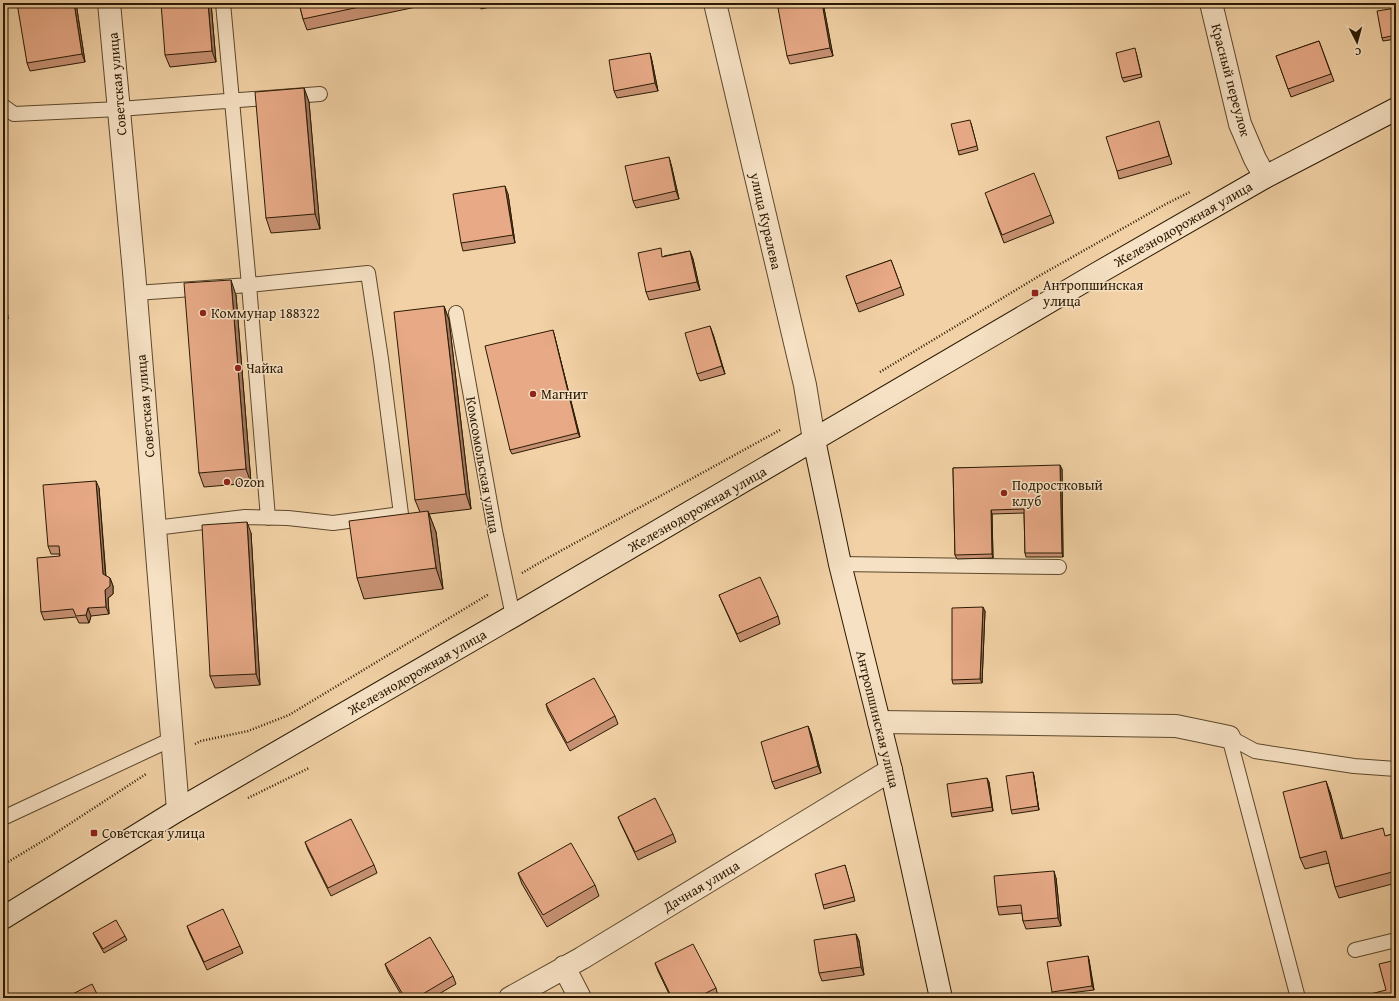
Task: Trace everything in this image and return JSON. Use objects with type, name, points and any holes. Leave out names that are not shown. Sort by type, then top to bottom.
[{"type":"street","name":"Советская улица","points":[[109,3],[136,293],[178,810]]},
{"type":"street","name":"улица Куралева","points":[[715,3],[801,370],[814,440]]},
{"type":"street","name":"Красный переулок","points":[[1211,3],[1240,124],[1254,159],[1265,177]]},
{"type":"street","name":"Железнодорожная улица","points":[[3,918],[178,810],[513,616],[1092,276],[1265,177],[1396,109]]},
{"type":"street","name":"Антропшинская улица","points":[[814,440],[840,564],[891,770],[942,998]]},
{"type":"street","points":[[879,722],[1176,726],[1229,737]]},
{"type":"street","name":"Дачная улица","points":[[510,998],[582,958],[891,770]]},
{"type":"street","points":[[564,967],[580,998]]},
{"type":"lane","points":[[223,3],[249,284],[268,518]]},
{"type":"lane","points":[[3,106],[14,114],[119,109],[320,94]]},
{"type":"lane","points":[[136,293],[368,273],[381,359],[401,514],[333,523],[288,518],[245,517],[155,528]]},
{"type":"lane","name":"Комсомольская улица","points":[[456,313],[495,531],[513,616]]},
{"type":"lane","points":[[840,564],[1059,566]]},
{"type":"lane","points":[[1229,737],[1255,751],[1354,766],[1396,769]]},
{"type":"lane","points":[[1229,737],[1298,998]]},
{"type":"lane","points":[[3,818],[173,747]]},
{"type":"lane","points":[[1355,950],[1396,940]]},
{"type":"path","points":[[877,374],[1039,276],[1164,205],[1192,191]]},
{"type":"path","points":[[3,865],[51,836],[173,747],[248,731],[289,715],[546,559],[810,414]]},
{"type":"path","points":[[247,799],[309,768]]},
{"type":"building","points":[[17,3],[74,3],[82,54],[27,63]]},
{"type":"building","points":[[161,3],[208,3],[212,51],[165,55]]},
{"type":"building","points":[[299,3],[378,3],[303,19]]},
{"type":"building","points":[[804,3],[822,3],[830,48],[787,56],[778,8]]},
{"type":"building","points":[[1396,8],[1396,35],[1382,38],[1377,11]]},
{"type":"building","points":[[1319,41],[1331,74],[1288,89],[1276,56]]},
{"type":"building","points":[[1135,48],[1141,74],[1122,78],[1116,53]]},
{"type":"building","points":[[650,53],[655,83],[614,91],[609,60]]},
{"type":"building","points":[[304,88],[315,214],[266,218],[255,92]]},
{"type":"building","points":[[970,120],[977,146],[958,151],[951,124]]},
{"type":"building","points":[[1159,121],[1169,156],[1117,171],[1106,137]]},
{"type":"building","points":[[669,157],[676,191],[633,201],[625,166]]},
{"type":"building","points":[[1034,173],[1051,215],[1002,235],[985,193]]},
{"type":"building","points":[[505,186],[513,235],[461,243],[453,194]]},
{"type":"building","points":[[661,248],[662,257],[690,251],[697,282],[646,292],[638,253]]},
{"type":"building","points":[[891,260],[901,287],[856,304],[846,276]]},
{"type":"building","points":[[231,280],[246,469],[199,473],[184,283]]},
{"type":"building","points":[[4,294],[6,315],[3,315]]},
{"type":"building","points":[[444,306],[466,494],[415,500],[394,312]]},
{"type":"building","points":[[710,326],[722,366],[697,374],[685,333]]},
{"type":"building","name":"Магнит","points":[[553,330],[578,433],[510,450],[485,346]]},
{"type":"building","points":[[1060,465],[1062,553],[1025,553],[1024,509],[991,510],[992,554],[955,555],[953,468]]},
{"type":"building","points":[[96,481],[103,574],[110,578],[110,586],[105,590],[106,607],[88,608],[86,615],[76,616],[73,609],[41,612],[37,558],[60,556],[59,546],[48,546],[43,485]]},
{"type":"building","points":[[428,511],[436,568],[357,578],[349,521]]},
{"type":"building","points":[[247,522],[256,674],[210,676],[202,525]]},
{"type":"building","points":[[760,577],[778,616],[737,634],[719,595]]},
{"type":"building","points":[[983,607],[980,679],[952,680],[952,608]]},
{"type":"building","points":[[594,678],[615,716],[567,743],[546,704]]},
{"type":"building","points":[[808,726],[818,766],[772,782],[761,742]]},
{"type":"building","points":[[1033,772],[1038,806],[1011,810],[1006,776]]},
{"type":"building","points":[[987,778],[992,807],[951,813],[947,784]]},
{"type":"building","points":[[1326,781],[1341,839],[1383,828],[1385,836],[1396,833],[1396,871],[1335,887],[1326,851],[1300,858],[1283,792]]},
{"type":"building","points":[[655,798],[673,834],[635,852],[618,817]]},
{"type":"building","points":[[351,819],[374,865],[328,888],[305,842]]},
{"type":"building","points":[[571,843],[595,885],[543,915],[518,873]]},
{"type":"building","points":[[845,865],[854,897],[823,905],[815,874]]},
{"type":"building","points":[[1054,871],[1058,918],[1023,921],[1021,905],[997,907],[994,876]]},
{"type":"building","points":[[223,909],[240,946],[204,962],[187,926]]},
{"type":"building","points":[[116,920],[125,936],[103,949],[93,933]]},
{"type":"building","points":[[856,934],[861,967],[819,973],[814,940]]},
{"type":"building","points":[[430,937],[453,976],[416,998],[405,998],[385,964]]},
{"type":"building","points":[[693,944],[716,988],[696,998],[672,998],[655,963]]},
{"type":"building","points":[[1088,956],[1092,986],[1052,992],[1047,962]]},
{"type":"building","points":[[1396,960],[1396,998],[1355,998],[1386,990],[1379,964]]},
{"type":"building","points":[[92,984],[99,998],[65,998]]},
{"type":"place","name":"Антропшинская улица","points":[[1035,293]]},
{"type":"place","name":"Коммунар 188322","points":[[203,313]]},
{"type":"place","name":"Чайка","points":[[238,368]]},
{"type":"place","name":"Магнит","points":[[533,394]]},
{"type":"place","name":"Ozon","points":[[227,482]]},
{"type":"place","name":"Подростковый клуб","points":[[1004,493]]},
{"type":"place","name":"Советская улица","points":[[94,833]]}]
